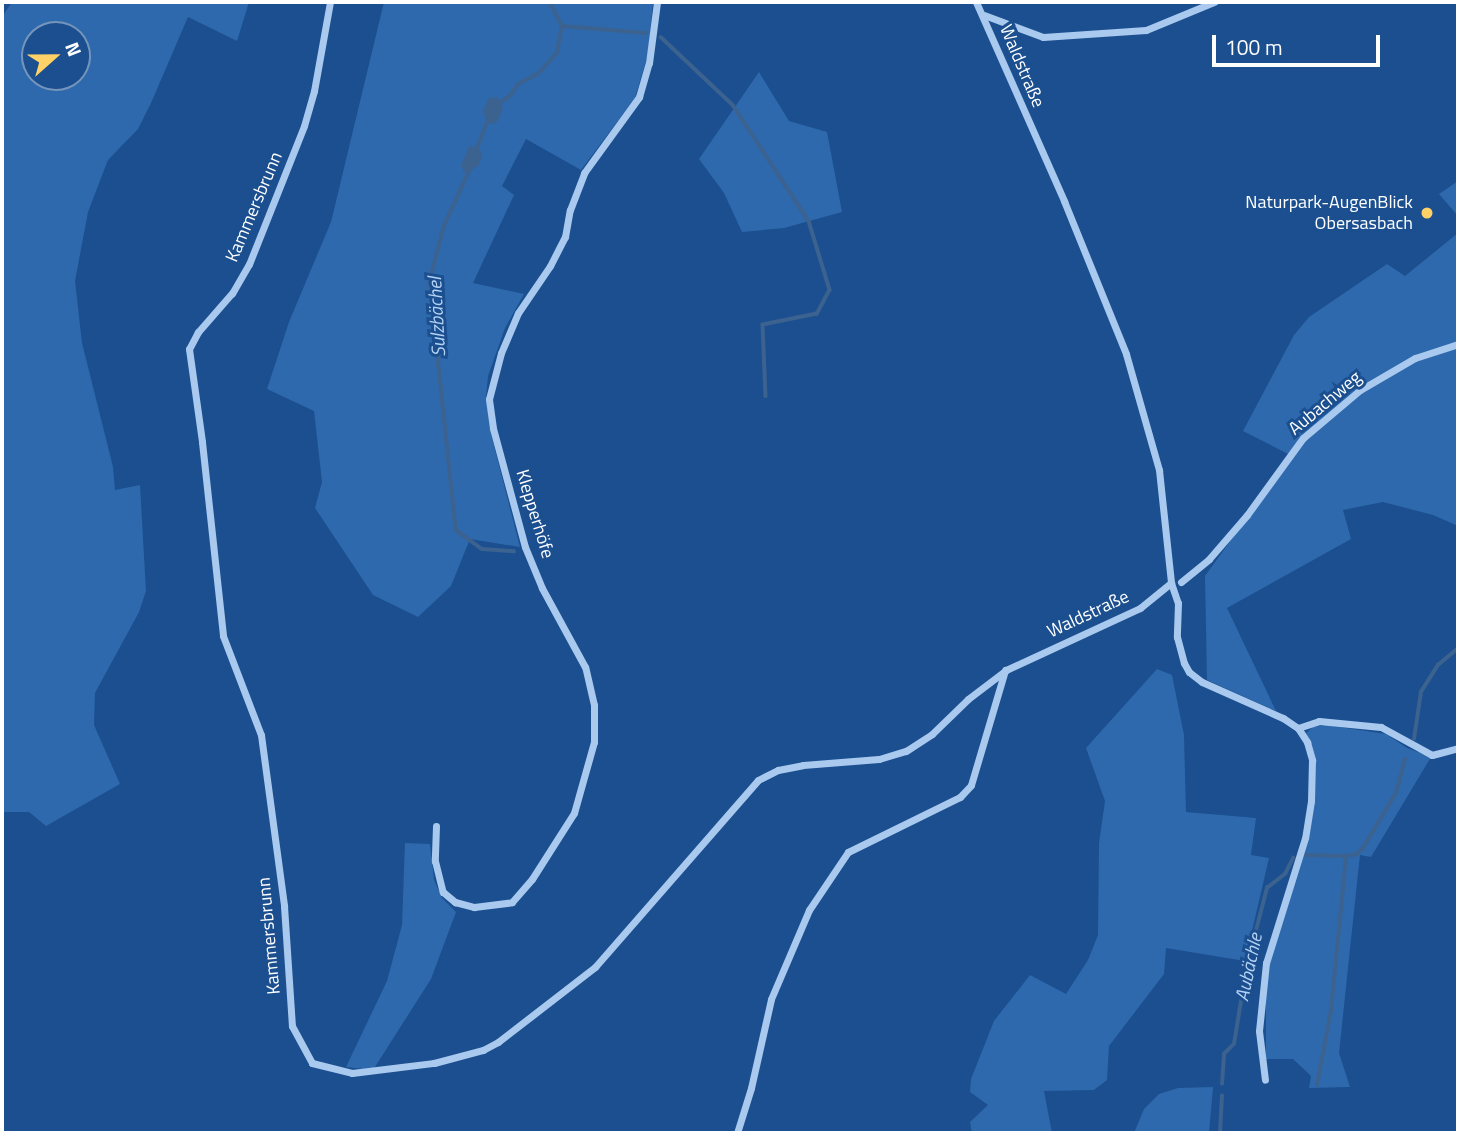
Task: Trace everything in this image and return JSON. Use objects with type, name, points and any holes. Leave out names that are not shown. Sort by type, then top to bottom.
[{"type":"street","name":"Kammersbrunn","points":[[330,2],[314,91],[304,126],[249,264],[232,293],[198,332],[189,349],[223,636],[261,735],[284,906],[292,1026],[312,1063],[352,1073],[434,1062],[484,1050],[595,967],[758,780],[778,771],[803,765],[879,760],[906,751],[932,734],[968,699],[1006,670]]},
{"type":"street","name":"Klepperhöfe","points":[[436,826],[435,860],[443,892],[455,902],[474,907],[512,902],[532,879],[574,813],[594,742],[594,705],[584,667],[542,588],[525,547],[493,428],[489,399],[501,353],[518,313],[550,266],[565,237],[570,210],[584,173],[639,97],[649,63],[657,2]]},
{"type":"street","name":"Waldstraße","points":[[976,2],[984,15],[1126,354],[1158,470],[1171,583],[1140,608],[1006,670]]},
{"type":"street","points":[[984,15],[1043,37],[1146,30],[1214,2]]},
{"type":"street","name":"Aubachweg","points":[[1181,582],[1209,558],[1247,515],[1303,438],[1360,390],[1415,358],[1458,344]]},
{"type":"street","points":[[1171,583],[1178,603],[1177,637],[1189,672],[1202,682],[1298,728],[1307,742],[1312,760],[1311,801],[1305,838],[1266,963],[1259,1031],[1265,1080]]},
{"type":"street","points":[[737,1133],[751,1088],[771,999],[809,910],[830,875],[848,852],[960,797],[971,785],[1006,670]]},
{"type":"street","points":[[1298,728],[1319,721],[1381,727],[1432,755],[1458,748]]},
{"type":"shaded area","points":[[12,2],[249,2],[237,41],[188,17],[138,129],[108,160],[88,212],[75,281],[82,343],[113,467],[115,490],[140,485],[146,591],[139,612],[95,693],[94,725],[120,784],[46,826],[29,812],[2,812],[2,17]]},
{"type":"shaded area","points":[[384,2],[653,2],[648,54],[635,98],[581,170],[526,139],[502,186],[514,195],[473,283],[524,294],[505,328],[488,376],[486,397],[492,438],[520,547],[470,539],[451,586],[418,617],[373,595],[315,508],[322,482],[314,411],[267,389],[289,322],[331,222]]},
{"type":"shaded area","points":[[759,72],[789,121],[827,132],[842,212],[784,228],[742,232],[724,193],[699,159]]},
{"type":"shaded area","points":[[497,97],[503,108],[498,121],[487,123],[483,111],[489,98]]},
{"type":"shaded area","points":[[470,145],[482,152],[482,157],[479,165],[469,172],[464,172],[461,165]]},
{"type":"shaded area","points":[[1458,181],[1458,216],[1439,194]]},
{"type":"shaded area","points":[[1458,233],[1458,526],[1433,515],[1383,502],[1343,510],[1351,539],[1227,608],[1276,711],[1207,680],[1205,576],[1292,456],[1243,431],[1294,335],[1309,317],[1387,264],[1405,276]]},
{"type":"shaded area","points":[[1157,669],[1172,675],[1184,735],[1186,812],[1256,818],[1251,855],[1269,858],[1245,961],[1166,948],[1164,974],[1109,1046],[1107,1080],[1094,1090],[1044,1091],[1052,1133],[972,1133],[970,1122],[988,1105],[970,1092],[971,1079],[994,1021],[1030,975],[1066,994],[1088,960],[1098,935],[1099,843],[1105,801],[1086,748]]},
{"type":"shaded area","points":[[1326,725],[1386,734],[1407,748],[1431,757],[1371,857],[1360,855],[1339,1053],[1350,1087],[1309,1088],[1311,1076],[1293,1059],[1266,1059],[1266,990],[1271,956],[1301,863],[1315,799],[1315,764],[1305,734],[1313,727]]},
{"type":"shaded area","points":[[405,843],[430,844],[434,880],[442,898],[456,912],[431,979],[373,1070],[346,1067],[387,981],[402,925]]},
{"type":"shaded area","points":[[1213,1087],[1209,1133],[1134,1133],[1144,1109],[1159,1094],[1178,1088]]},
{"type":"waterway","name":"Sulzbächel","points":[[499,103],[510,96],[518,84],[538,74],[557,53],[562,26],[549,2]]},
{"type":"waterway","points":[[562,26],[646,33]]},
{"type":"waterway","points":[[661,37],[733,105],[809,221],[830,290],[817,314],[763,325],[766,396]]},
{"type":"waterway","name":"Sulzbächel","points":[[476,151],[488,119]]},
{"type":"waterway","name":"Sulzbächel","points":[[471,168],[444,227],[430,281],[456,530],[482,549],[514,551]]},
{"type":"waterway","name":"Aubächle","points":[[1414,739],[1421,692],[1438,665],[1458,648]]},
{"type":"waterway","name":"Aubächle","points":[[1306,855],[1357,854],[1396,793],[1405,759]]},
{"type":"waterway","points":[[1317,1085],[1331,1010],[1346,856]]},
{"type":"waterway","name":"Aubächle","points":[[1222,1084],[1224,1054],[1234,1044],[1247,965],[1267,888],[1285,874],[1293,858]]},
{"type":"waterway","name":"Aubächle","points":[[1220,1133],[1222,1096]]},
{"type":"place","name":"Naturpark-AugenBlick Obersasbach","points":[[1427,213]]}]
